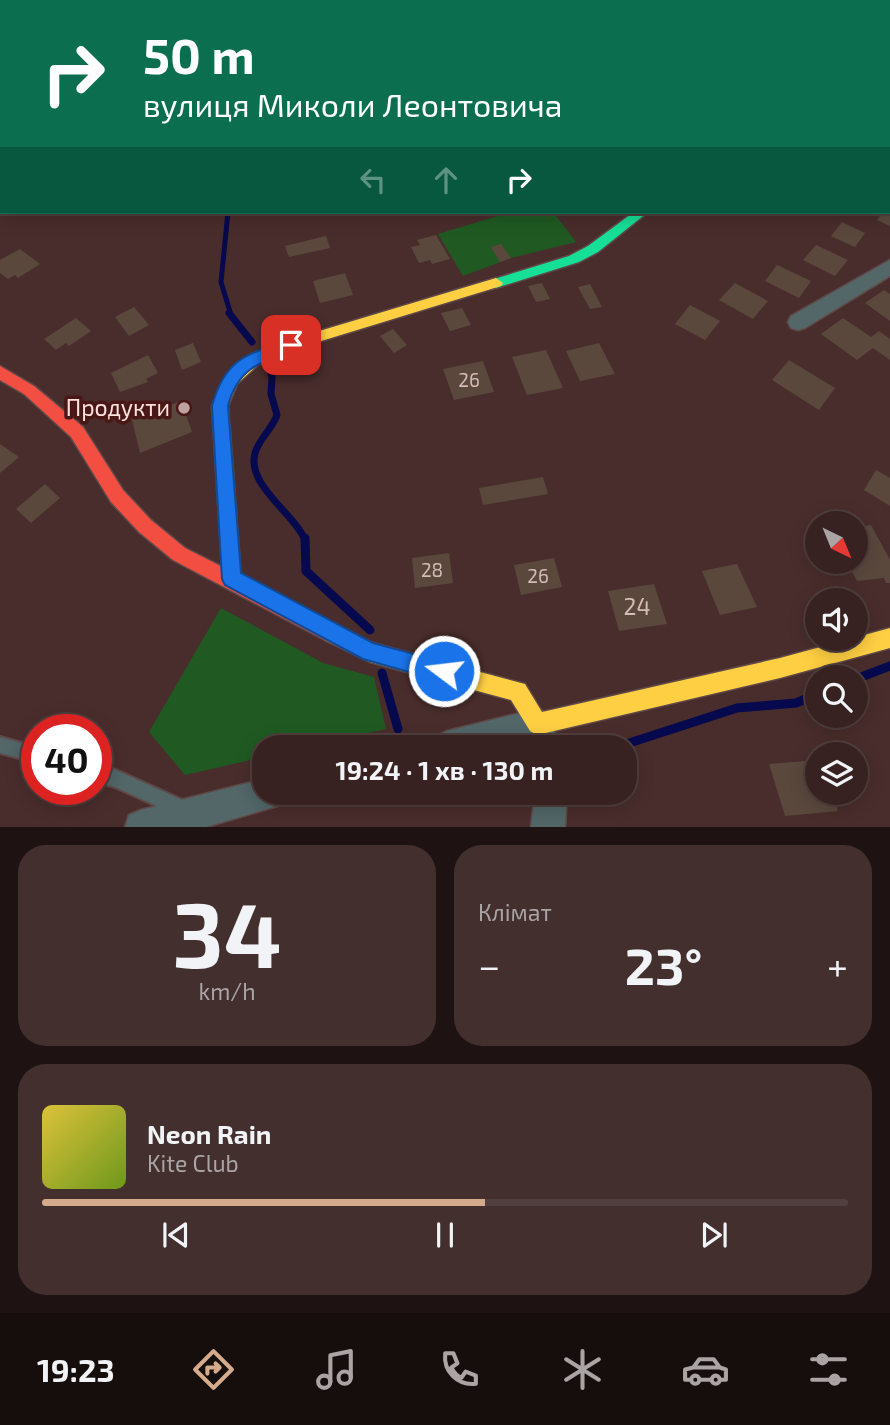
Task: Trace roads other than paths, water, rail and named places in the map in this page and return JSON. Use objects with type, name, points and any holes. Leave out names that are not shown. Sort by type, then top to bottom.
[{"type":"street","points":[[232,579],[220,406],[226,384],[238,369],[259,356],[291,345],[574,259],[593,249],[639,214]]},
{"type":"street","points":[[797,322],[890,267]]},
{"type":"street","points":[[0,372],[29,390],[77,432],[117,496],[145,526],[180,554],[370,652],[518,691],[540,735]]},
{"type":"street","points":[[544,735],[890,638]]},
{"type":"street","points":[[141,827],[252,799]]},
{"type":"street","points":[[548,827],[550,805]]},
{"type":"lane","points":[[0,745],[21,751]]},
{"type":"lane","points":[[112,778],[193,814]]},
{"type":"waterway","points":[[228,214],[221,282],[231,315]]},
{"type":"waterway","points":[[229,313],[252,342]]},
{"type":"waterway","points":[[268,363],[272,377],[271,394],[277,415],[257,448],[254,465],[264,488],[300,530],[305,540]]},
{"type":"waterway","points":[[305,538],[306,571],[370,630]]},
{"type":"waterway","points":[[868,674],[890,666]]},
{"type":"waterway","points":[[382,673],[398,729]]},
{"type":"waterway","points":[[637,740],[737,708],[796,703],[805,699]]},
{"type":"place","name":"Продукти","points":[[184,408]]}]
